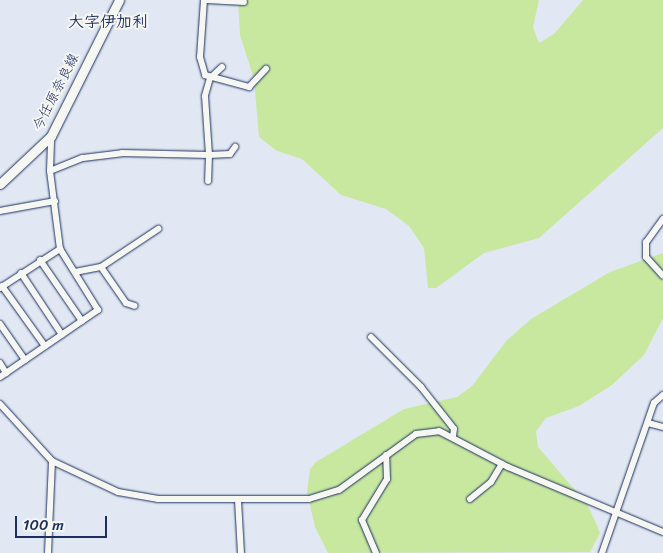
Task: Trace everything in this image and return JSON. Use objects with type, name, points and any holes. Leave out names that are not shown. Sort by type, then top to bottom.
[{"type":"main road","name":"今任原奈良線","points":[[0,184],[52,136],[119,0]]},
{"type":"street","points":[[244,2],[206,0],[200,57],[205,75],[210,78],[250,87],[266,69]]},
{"type":"street","points":[[208,182],[209,154],[203,119],[210,78],[222,67]]},
{"type":"street","points":[[0,377],[82,321],[98,306],[60,249],[50,171],[52,136]]},
{"type":"street","points":[[50,171],[83,158],[122,153],[230,154],[235,146]]},
{"type":"street","points":[[0,211],[55,201]]},
{"type":"street","points":[[663,219],[646,242],[646,257],[663,276]]},
{"type":"street","points":[[75,272],[101,267],[158,229]]},
{"type":"street","points":[[45,346],[1,287],[40,260],[60,249]]},
{"type":"street","points":[[40,260],[82,321]]},
{"type":"street","points":[[101,267],[126,303],[135,306]]},
{"type":"street","points":[[21,273],[62,334]]},
{"type":"street","points":[[0,324],[25,360]]},
{"type":"street","points":[[371,337],[421,388],[454,429],[453,436]]},
{"type":"street","points":[[0,363],[6,373]]},
{"type":"street","points":[[602,553],[618,516],[654,403],[663,395]]},
{"type":"street","points":[[0,404],[52,461],[118,492],[158,499],[309,499],[327,494],[350,483],[386,455],[428,430],[453,436],[502,464],[618,516],[663,532]]},
{"type":"street","points":[[648,423],[663,428]]},
{"type":"street","points":[[376,553],[362,520],[386,479],[386,455]]},
{"type":"street","points":[[48,553],[52,461]]},
{"type":"street","points":[[470,498],[492,482],[502,464]]},
{"type":"street","points":[[238,500],[242,553]]},
{"type":"green space","points":[[238,0],[539,0],[533,27],[539,43],[554,34],[583,0],[663,0],[663,128],[539,238],[484,253],[436,288],[428,288],[424,248],[409,226],[386,209],[341,195],[302,159],[277,151],[259,137],[254,79],[240,35]]},
{"type":"green space","points":[[663,253],[663,318],[644,355],[612,385],[579,406],[546,418],[536,431],[538,447],[587,504],[595,521],[600,533],[590,552],[328,553],[315,527],[307,492],[310,469],[316,462],[404,409],[457,397],[472,386],[507,340],[531,319],[610,272]]},
{"type":"district","name":"大字伊加利","points":[[108,22]]}]
